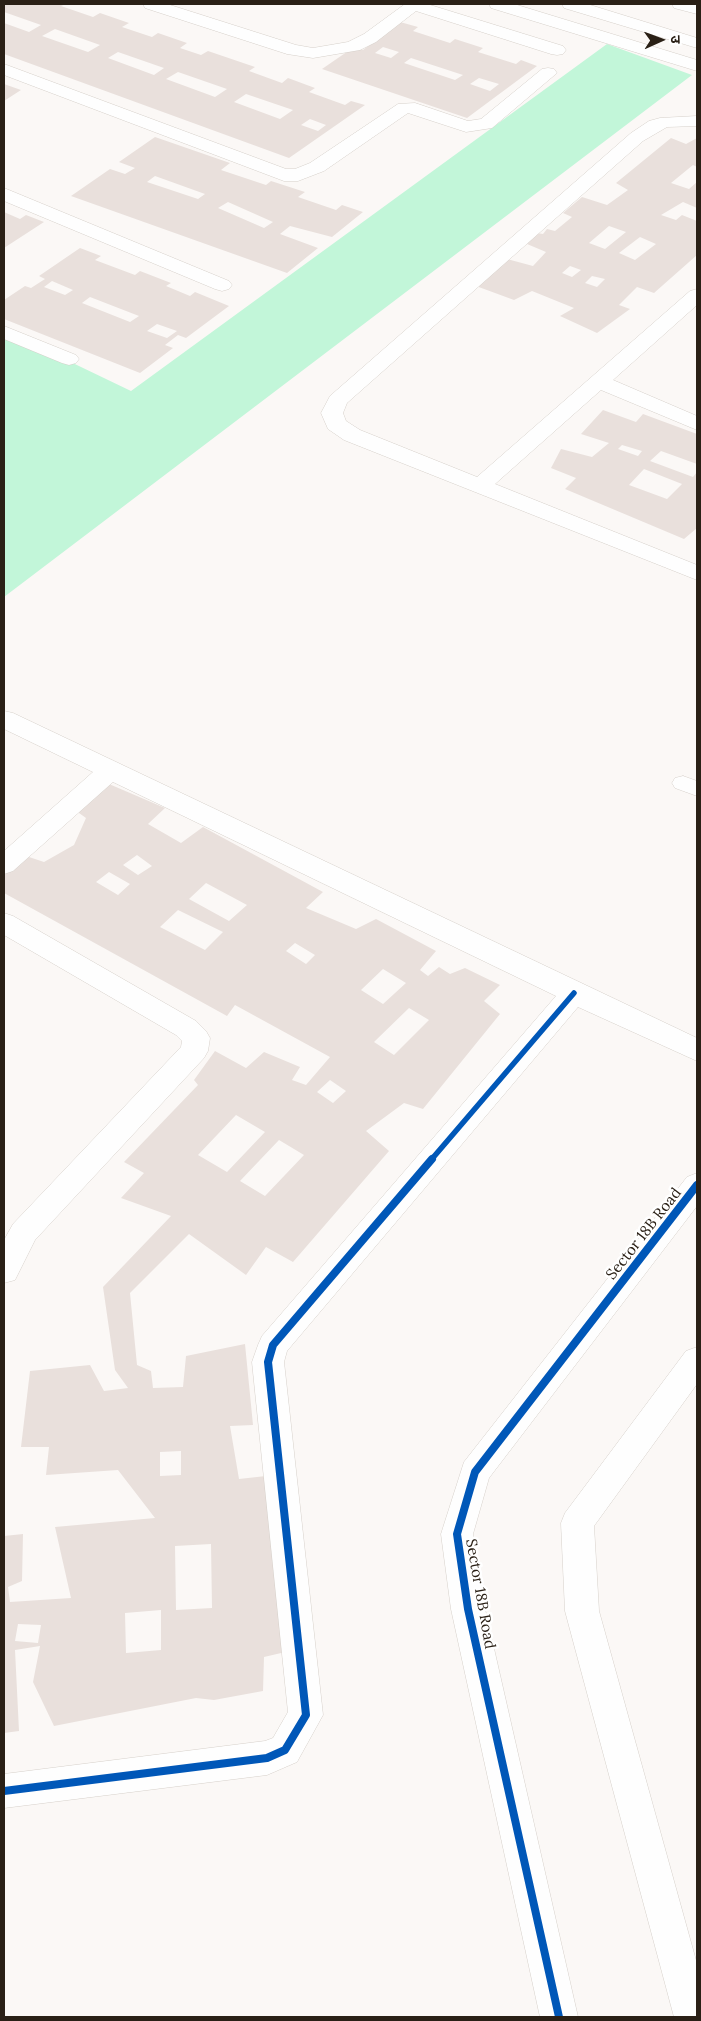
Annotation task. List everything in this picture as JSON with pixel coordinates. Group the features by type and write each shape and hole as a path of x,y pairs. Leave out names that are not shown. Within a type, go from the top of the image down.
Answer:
{"street":[{"path":"151,4 293,50 313,53 354,46 370,38 414,5 557,50"},
{"path":"497,4 697,66"},
{"path":"570,4 697,43"},
{"path":"680,4 697,9"},
{"path":"4,69 284,175 298,175 316,167 404,108 414,108 466,127 486,124 548,73"},
{"path":"697,121 666,122 655,125 637,136 337,400 332,413 336,424 352,435 481,485 697,574"},
{"path":"4,194 222,285"},
{"path":"481,485 697,295"},
{"path":"4,332 69,359"},
{"path":"599,381 697,424"},
{"path":"4,719 574,993 697,1050"},
{"path":"4,865 110,770"},
{"path":"4,924 186,1028 196,1038 194,1051 24,1232 7,1261 4,1271"},
{"path":"4,1791 267,1758 285,1750 306,1715 268,1362 273,1346 574,993"},
{"name":"Sector 18B Road","path":"559,2017 468,1609 457,1534 475,1472 697,1185"},
{"path":"693,2017 582,1611 576,1524 697,1360"}],"green space":[{"path":"607,44 692,75 4,597 4,330 131,391"}],"building":[{"path":"4,4 66,4 61,6 93,17 100,13 129,23 122,27 152,37 158,33 187,43 180,48 201,55 208,51 255,67 249,71 282,83 288,78 315,88 309,92 345,105 351,101 365,105 289,158 4,54 4,23 29,32 41,25 4,12","holes":["55,29 100,45 88,52 42,36","118,52 164,68 154,75 108,58","178,72 227,89 215,97 166,79","246,94 293,110 280,119 234,102","310,119 326,125 318,131 301,125"]},
{"path":"400,22 418,27 413,31 450,43 455,39 483,48 478,52 516,64 521,60 537,66 467,118 322,69 354,47 363,50","holes":["383,47 399,52 391,58 375,53","411,58 463,75 455,80 404,63","479,78 499,84 490,91 470,84"]},
{"path":"4,84 21,90 4,101"},
{"path":"155,137 230,163 221,170 266,185 271,181 305,192 298,197 336,210 342,205 363,212 332,237 290,226 280,234 318,248 287,273 71,196 110,169 125,174 135,168 119,162","holes":["155,176 205,194 198,199 147,182","228,202 273,222 264,228 218,208"]},
{"path":"671,138 686,144 697,138 697,167 693,165 671,183 689,189 697,182 697,208 683,202 661,215 676,220 682,215 697,221 697,255 654,293 637,287 619,305 630,309 597,333 560,316 574,308 532,291 514,300 476,286 507,259 533,266 546,252 527,244 537,233 543,234 547,229 555,231 572,217 563,213 582,197 607,205 628,190 616,183","holes":["609,226 626,232 605,249 589,243","640,237 656,244 635,260 619,253","570,266 581,270 572,277 562,273","592,276 605,279 597,287 585,283"]},
{"path":"4,212 20,219 26,215 44,222 4,248"},
{"path":"80,248 101,256 95,260 135,275 140,271 171,283 166,286 190,296 195,292 229,306 186,338 178,335 165,345 173,348 140,373 4,319 4,300 25,286 31,288 45,279 39,276","holes":["52,281 73,290 65,295 44,287","90,297 139,316 130,322 82,303","157,324 177,331 167,338 147,331"]},
{"path":"603,410 636,422 643,414 697,434 697,464 661,451 650,461 693,477 697,472 697,528 684,539 565,489 576,478 551,468 561,449 592,457 609,443 581,434","holes":["622,445 642,451 638,456 618,449","644,469 682,484 667,499 629,485"]},
{"path":"102,781 165,808 148,824 181,843 203,827 323,892 306,908 356,929 376,919 436,951 420,970 428,976 439,967 450,974 465,968 500,985 484,1001 500,1014 423,1109 404,1103 366,1131 389,1151 293,1262 266,1247 246,1275 189,1234 130,1293 137,1365 151,1371 153,1388 183,1387 186,1356 245,1344 253,1425 230,1426 239,1479 275,1475 294,1650 264,1657 263,1691 214,1700 196,1698 54,1726 33,1682 40,1646 15,1650 19,1731 4,1733 4,1536 23,1534 22,1581 8,1587 10,1602 71,1598 55,1527 155,1518 118,1470 46,1475 49,1447 21,1447 30,1371 90,1365 104,1391 128,1388 115,1370 103,1287 171,1216 121,1198 144,1173 124,1162 198,1085 194,1080 215,1051 246,1068 264,1052 300,1067 292,1080 306,1085 330,1057 235,1005 227,1016 4,893 4,870 20,854 44,862 74,845 86,818 72,808","holes":["137,855 152,866 138,875 123,865","109,872 130,884 118,895 96,882","206,883 247,905 229,921 189,899","178,910 223,932 205,950 160,927","295,943 315,955 306,964 286,951","383,969 406,983 383,1004 361,990","409,1008 429,1020 394,1055 374,1042","330,1080 346,1091 333,1103 317,1092","236,1115 265,1132 227,1172 198,1155","279,1140 304,1155 265,1196 240,1181","181,1451 181,1475 160,1476 160,1452","211,1544 212,1608 176,1610 175,1546","161,1610 161,1650 126,1653 125,1613","18,1624 41,1625 38,1643 15,1641"]}],"cycle path":[{"path":"4,1791 267,1758 285,1750 306,1715 268,1362 273,1345 574,993"},
{"path":"559,2017 468,1609 457,1534 475,1472 697,1185"}]}
